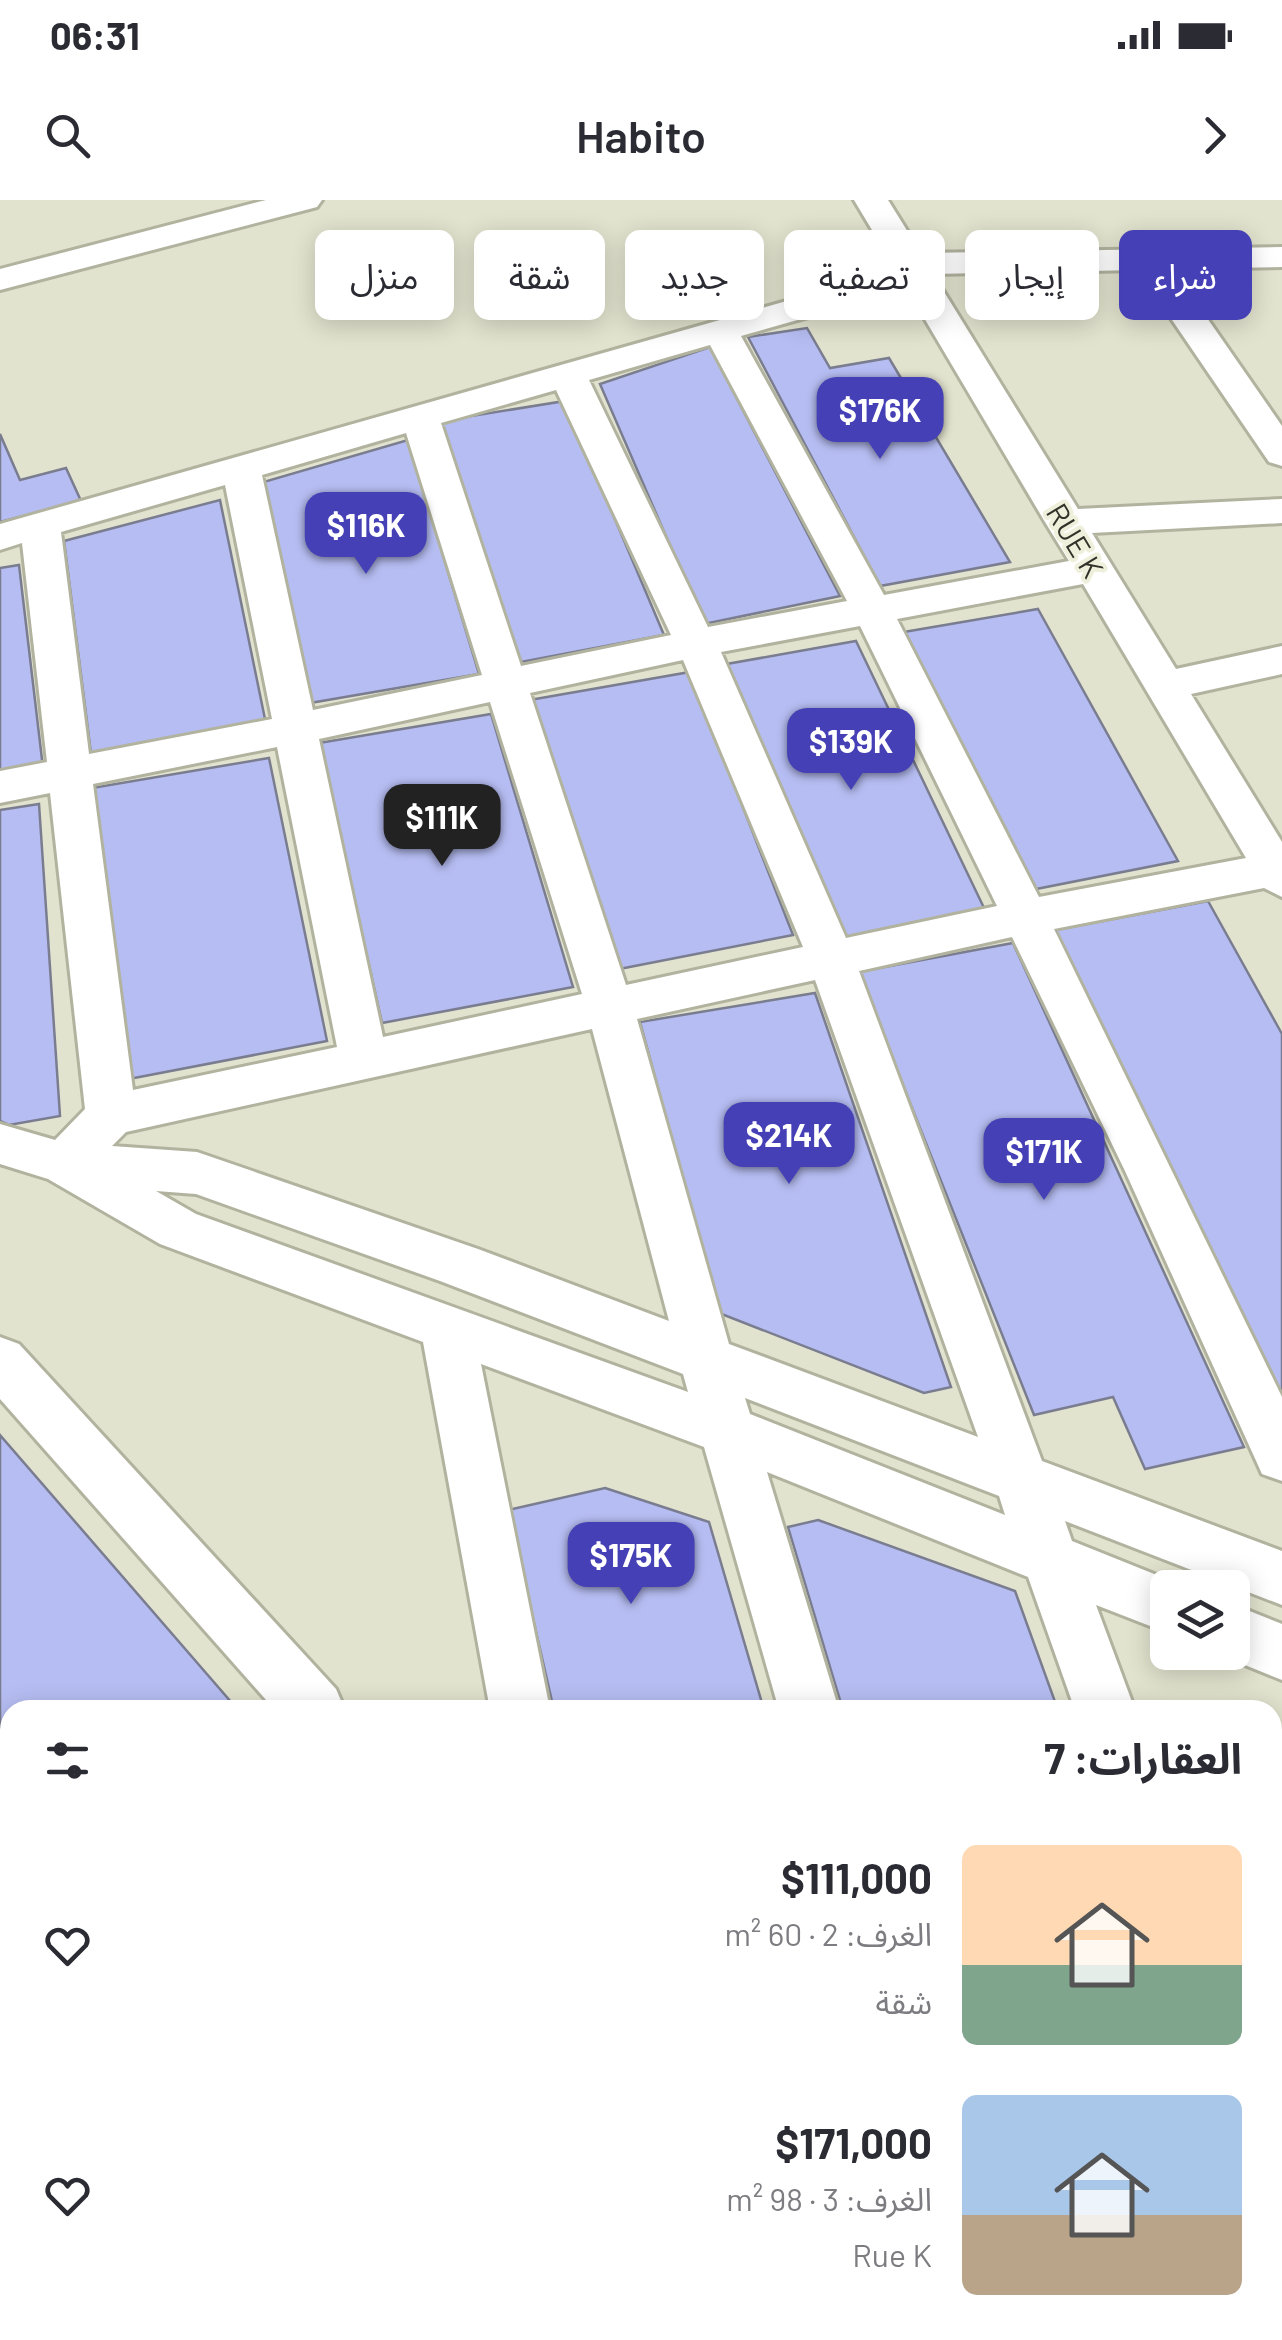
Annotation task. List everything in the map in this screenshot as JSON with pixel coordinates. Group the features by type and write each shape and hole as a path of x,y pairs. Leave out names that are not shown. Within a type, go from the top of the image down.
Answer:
{"street":[{"path":"0,280 305,200"},
{"name":"RUE K","path":"871,200 889,230"},
{"path":"1252,257 1282,257"},
{"path":"945,269 1119,260"},
{"path":"111,1115 70,772 20,531 784,311"},
{"name":"RUE K","path":"943,320 1278,874"},
{"path":"1190,320 1282,454"},
{"path":"720,331 871,609 1025,917 1150,1171 1282,1456"},
{"path":"568,375 696,643 832,961 1101,1700"},
{"path":"1240,392 1282,390"},
{"path":"420,417 610,1009 726,1430 806,1700"},
{"path":"241,468 364,1062"},
{"path":"1065,522 1282,512"},
{"path":"0,787 696,643 1094,569"},
{"path":"1165,686 1282,660"},
{"path":"64,1164 111,1115 1025,917 1278,874"},
{"path":"0,1144 64,1164 178,1229 726,1430 1150,1599"},
{"path":"64,1164 197,1173 459,1265 1282,1578"},
{"path":"447,1328 518,1700"},
{"path":"0,1361 306,1700"},
{"path":"1250,1639 1282,1652"}],"building":[{"path":"807,328 830,368 889,358 1010,562 880,586 748,337"},
{"path":"710,347 840,596 704,624 600,384"},
{"path":"565,401 664,635 521,662 434,422"},
{"path":"0,434 20,480 66,468 81,501 0,522"},
{"path":"408,440 479,674 310,703 260,483"},
{"path":"220,500 266,724 91,754 64,541"},
{"path":"19,565 43,768 0,776 0,568"},
{"path":"1038,609 1178,861 1031,890 904,632"},
{"path":"856,641 986,912 836,942 721,665"},
{"path":"690,672 793,935 609,971 524,701"},
{"path":"491,714 573,987 382,1023 319,743"},
{"path":"269,758 327,1041 129,1079 92,788"},
{"path":"39,804 60,1116 9,1125 0,1121 0,810"},
{"path":"1208,901 1282,1034 1282,1397 1055,930"},
{"path":"1013,943 1244,1447 1145,1469 1113,1397 1034,1415 858,972"},
{"path":"815,993 951,1387 924,1393 719,1313 640,1022"},
{"path":"0,1435 229,1700 0,1700"},
{"path":"605,1488 709,1522 761,1700 552,1700 508,1510"},
{"path":"818,1520 1015,1591 1054,1700 840,1700 788,1527"}]}
